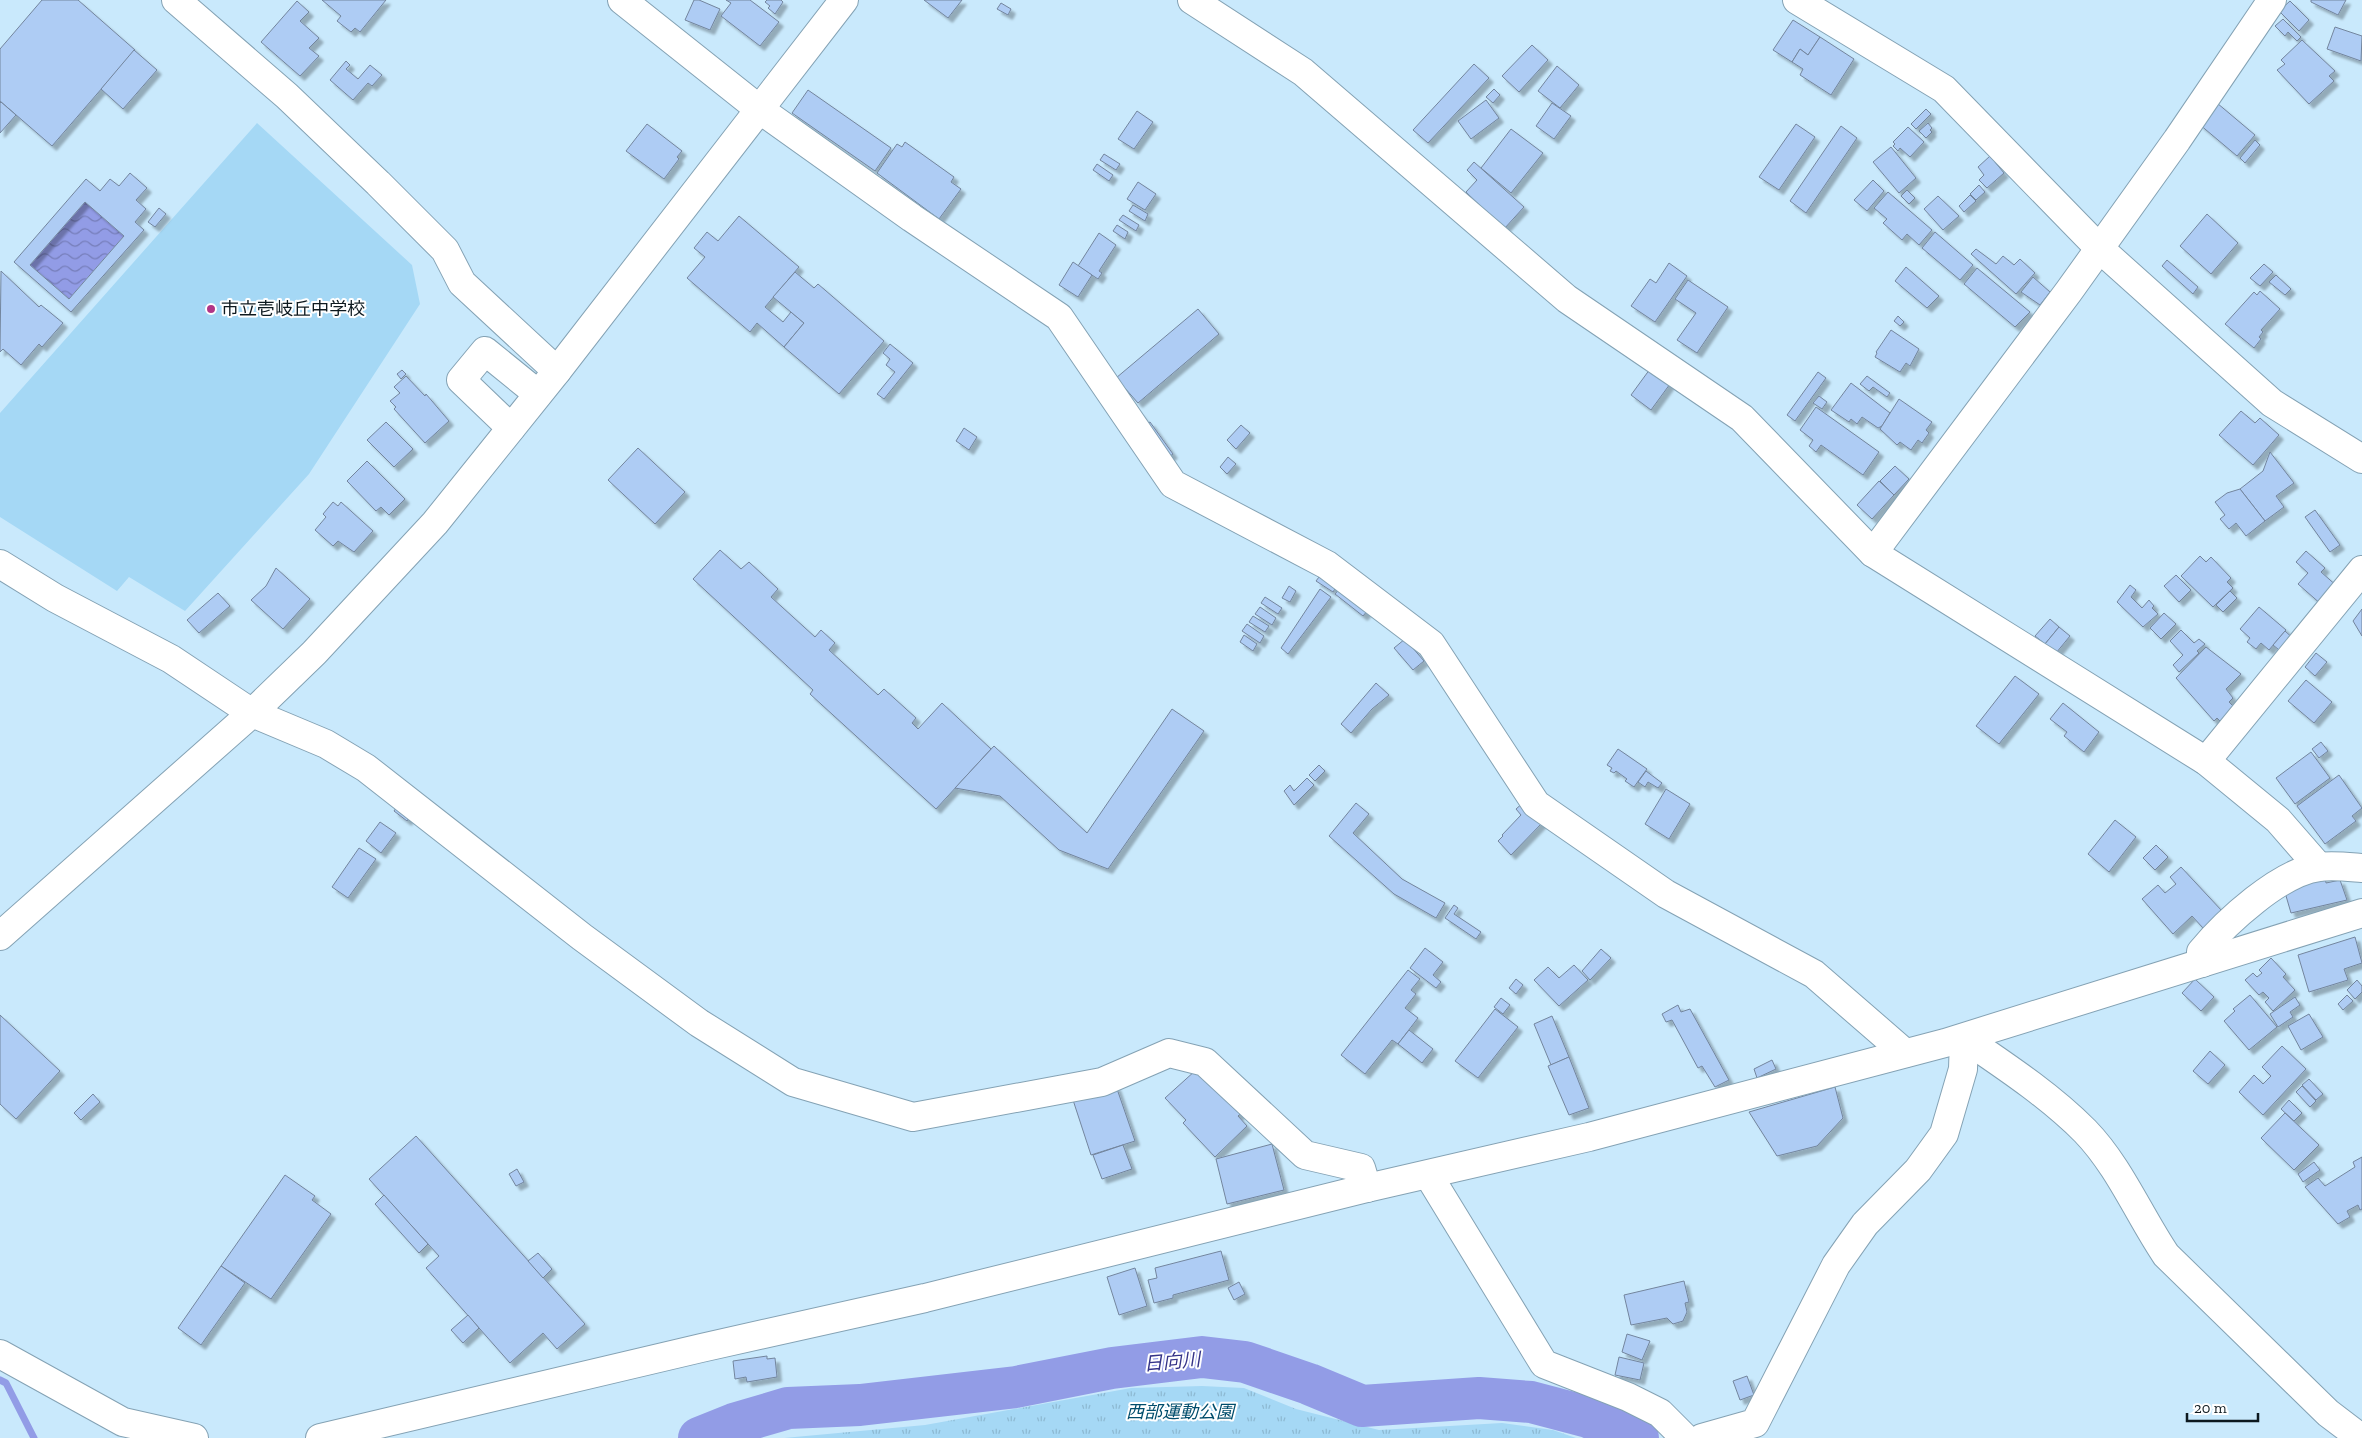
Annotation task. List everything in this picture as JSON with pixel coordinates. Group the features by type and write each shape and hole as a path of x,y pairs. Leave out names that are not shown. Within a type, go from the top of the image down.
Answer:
{"street":[{"path":"176,0 287,96 378,183 445,250 462,283 557,370"},
{"path":"622,0 759,109 912,218 1059,317 1173,484 1327,566 1432,644 1536,804 1666,894 1814,974 1905,1053"},
{"path":"0,936 252,713 314,653 435,523 557,370 844,0"},
{"path":"1192,0 1304,72 1567,299 1742,418 1873,554 2206,760 2278,820 2319,866"},
{"path":"1797,0 1944,89 2099,248 2272,403 2362,459"},
{"path":"1873,554 2177,140 2272,0"},
{"path":"511,428 461,380 486,351 538,394"},
{"path":"0,564 55,598 171,659 252,713 326,744 366,768 582,937 699,1023 792,1082 912,1117 1102,1082 1134,1066 1169,1053 1205,1062 1305,1154 1361,1168 1367,1188"},
{"path":"2206,760 2362,570"},
{"path":"2202,963 2201,952 2234,917 2290,876 2319,866 2362,868"},
{"path":"320,1438 701,1348 925,1298 1367,1188 1429,1176 1589,1137 1964,1038 2362,914"},
{"path":"1702,1438 1763,1430 1836,1264 1865,1224 1918,1170 1944,1134 1963,1069 1964,1038"},
{"path":"1964,1038 2034,1087 2085,1131 2110,1162 2146,1225 2166,1255 2328,1413 2361,1438"},
{"path":"1429,1176 1544,1364 1628,1397 1660,1413 1685,1438"},
{"path":"0,1354 123,1422 194,1438"}],"green space":[{"path":"257,123 412,265 420,304 309,474 185,611 129,577 117,591 0,517 0,413"},
{"name":"西部運動公園","path":"1202,1386 1244,1388 1296,1409 1379,1430 1502,1423 1553,1430 1576,1438 784,1438 925,1425 1131,1388"}],"water":[{"path":"85,202 124,236 69,299 30,265"}],"building":[{"path":"42,0 78,0 135,50 52,146 0,101 0,49"},
{"path":"322,0 386,0 360,32 355,28 351,32 337,21 341,16"},
{"path":"694,0 699,0 720,9 710,30 685,20"},
{"path":"726,0 750,0 779,22 760,46 721,16 731,3"},
{"path":"767,0 781,0 783,2 775,14 768,8 770,6 765,2"},
{"path":"924,0 962,0 948,18"},
{"path":"2311,0 2346,0 2338,15 2311,2"},
{"path":"297,1 309,12 300,21 319,38 309,48 319,56 300,76 261,42"},
{"path":"2290,1 2309,20 2299,31 2279,11"},
{"path":"1001,3 1011,9 1008,15 997,9"},
{"path":"2283,19 2301,37 2297,41 2288,32 2285,36 2275,26"},
{"path":"1793,20 1820,37 1808,55 1800,49 1792,62 1773,50"},
{"path":"2335,27 2362,36 2361,61 2327,49"},
{"path":"1820,37 1854,59 1831,95 1800,75 1803,69 1792,62 1800,49 1808,55"},
{"path":"2302,40 2335,71 2329,76 2334,81 2309,104 2277,70 2285,64 2281,60"},
{"path":"1532,45 1548,60 1519,92 1502,76"},
{"path":"134,50 157,70 123,109 101,89"},
{"path":"346,61 350,65 346,69 358,79 370,65 382,75 372,86 368,83 353,100 330,80"},
{"path":"1474,64 1489,78 1428,143 1413,130"},
{"path":"1557,66 1579,85 1560,108 1538,91"},
{"path":"1494,89 1500,95 1493,103 1486,97"},
{"path":"808,90 891,148 875,171 792,113"},
{"path":"1486,100 1499,118 1471,139 1458,121"},
{"path":"0,103 16,115 0,133"},
{"path":"1552,103 1571,116 1554,139 1536,126"},
{"path":"2217,103 2255,135 2237,156 2199,124"},
{"path":"1926,109 1931,114 1916,129 1911,124"},
{"path":"1137,111 1153,122 1134,149 1118,139"},
{"path":"1928,123 1932,128 1930,130 1932,132 1926,138 1919,131"},
{"path":"647,124 682,151 677,157 679,159 664,179 626,151"},
{"path":"1796,124 1815,137 1779,190 1759,177"},
{"path":"1841,126 1857,138 1806,213 1790,201"},
{"path":"1908,127 1924,142 1910,157 1900,148 1898,151 1893,146 1895,144 1893,142"},
{"path":"1511,129 1543,153 1511,193 1481,168"},
{"path":"2255,140 2260,145 2245,163 2240,158"},
{"path":"905,142 954,177 951,182 961,189 939,219 877,173 897,144 902,147"},
{"path":"1891,147 1916,178 1899,193 1873,162"},
{"path":"1104,154 1120,164 1116,170 1100,160"},
{"path":"1990,156 2004,173 1987,188 1979,180 1984,175 1978,167"},
{"path":"1474,162 1524,207 1504,229 1466,192 1477,180 1467,170"},
{"path":"1097,164 1113,175 1109,181 1093,170"},
{"path":"130,173 147,188 136,200 146,209 135,222 144,230 71,312 14,262 86,179 100,191 110,179 119,186","holes":["85,202 124,236 69,299 30,265"]},
{"path":"1873,180 1884,191 1867,211 1854,200"},
{"path":"1138,182 1156,194 1145,210 1127,199"},
{"path":"1979,185 1985,192 1976,200 1970,194"},
{"path":"1907,190 1915,198 1909,204 1901,196"},
{"path":"1888,192 1932,230 1919,245 1907,234 1902,240 1883,223 1887,219 1874,208"},
{"path":"1970,195 1976,201 1964,212 1959,206"},
{"path":"1938,196 1959,216 1943,230 1924,209"},
{"path":"1133,205 1148,214 1145,221 1129,211"},
{"path":"159,208 166,214 155,227 148,222"},
{"path":"2207,214 2238,243 2211,274 2180,246"},
{"path":"1123,215 1139,225 1136,231 1119,220"},
{"path":"739,216 799,267 765,307 783,322 791,312 804,323 784,347 757,323 750,332 687,278 705,257 694,248 707,232 718,241"},
{"path":"1117,225 1128,232 1125,239 1113,231"},
{"path":"1935,232 1973,265 1960,280 1922,248"},
{"path":"1099,233 1116,245 1099,271 1102,273 1098,279 1078,266"},
{"path":"1976,249 1996,264 2003,256 2014,265 2020,259 2035,273 2016,294 1971,254"},
{"path":"2167,260 2198,287 2193,294 2162,266"},
{"path":"1073,262 1092,275 1078,297 1059,285"},
{"path":"1669,263 1687,276 1655,322 1631,306 1650,279 1656,283"},
{"path":"2264,264 2273,272 2260,286 2250,278"},
{"path":"1906,267 1939,296 1927,308 1895,281"},
{"path":"1977,268 2030,312 2015,327 1964,284"},
{"path":"1,271 39,307 41,305 63,323 42,347 39,344 21,365 3,349 0,352"},
{"path":"795,272 814,288 818,284 884,341 839,394 784,347 804,323 773,297"},
{"path":"2276,275 2291,289 2285,295 2269,282"},
{"path":"2033,277 2050,292 2040,305 2021,292"},
{"path":"1688,280 1728,307 1697,353 1677,340 1696,313 1675,299"},
{"path":"2260,291 2280,309 2261,330 2263,332 2259,337 2261,339 2254,348 2225,324 2254,292 2257,295"},
{"path":"1198,309 1219,334 1138,403 1116,378"},
{"path":"1898,316 1904,322 1900,326 1894,321"},
{"path":"1891,330 1919,349 1910,366 1906,363 1900,372 1875,357 1876,352"},
{"path":"890,344 913,363 884,399 877,394 895,372 886,365 890,359 883,353"},
{"path":"1650,369 1670,384 1651,410 1631,395"},
{"path":"402,370 406,374 401,379 397,374"},
{"path":"1818,372 1826,378 1795,421 1787,415"},
{"path":"406,376 425,396 426,394 449,421 425,443 394,409 396,407 390,401 400,393 394,387"},
{"path":"1867,376 1890,393 1887,397 1873,387 1869,391 1860,384"},
{"path":"1851,383 1890,413 1882,426 1878,428 1862,417 1857,424 1851,419 1849,422 1831,410"},
{"path":"1819,396 1827,402 1822,409 1813,403"},
{"path":"1899,399 1932,422 1926,430 1929,433 1922,443 1918,440 1911,450 1900,442 1897,445 1880,429"},
{"path":"1816,407 1879,452 1863,475 1821,445 1816,452 1809,446 1813,440 1800,430"},
{"path":"1138,411 1148,423 1150,422 1173,454 1167,458"},
{"path":"2241,411 2255,423 2260,418 2279,435 2253,465 2219,435"},
{"path":"386,422 413,449 394,467 367,440"},
{"path":"1241,425 1250,433 1236,449 1227,440"},
{"path":"964,428 977,437 969,450 956,441"},
{"path":"638,448 685,492 655,524 608,480"},
{"path":"2270,452 2294,483 2276,496 2284,507 2265,521 2240,489 2263,471"},
{"path":"1228,457 1236,464 1227,474 1220,467"},
{"path":"367,461 405,499 389,515 381,507 376,511 347,481"},
{"path":"1895,466 1909,479 1894,495 1880,481"},
{"path":"1879,481 1894,495 1872,519 1857,505"},
{"path":"2240,489 2265,521 2246,536 2236,523 2229,529 2220,519 2225,515 2215,502 2227,493"},
{"path":"333,502 338,506 341,502 373,531 354,552 338,541 333,546 315,530 326,517 323,514"},
{"path":"2315,510 2340,545 2330,552 2305,517"},
{"path":"720,550 741,569 749,562 778,589 771,597 815,637 821,630 835,643 829,650 878,695 884,689 916,718 912,723 918,729 942,703 991,749 936,809 810,694 813,690 693,579"},
{"path":"2306,551 2325,568 2321,572 2338,587 2322,605 2298,584 2308,573 2296,562"},
{"path":"2200,556 2206,562 2211,557 2231,578 2227,582 2233,588 2213,607 2181,576"},
{"path":"276,568 310,599 283,629 251,600 266,586"},
{"path":"1325,569 1341,579 1333,592 1316,581"},
{"path":"2176,575 2191,590 2179,602 2164,586"},
{"path":"1345,582 1373,604 1363,616 1335,594"},
{"path":"2130,585 2136,590 2131,597 2142,608 2149,600 2154,606 2152,608 2158,614 2143,627 2117,602"},
{"path":"1289,586 1296,591 1290,602 1282,598"},
{"path":"1320,589 1331,597 1288,654 1281,648"},
{"path":"2230,591 2237,598 2223,612 2216,605"},
{"path":"218,593 230,606 199,633 187,620"},
{"path":"1265,597 1282,608 1278,614 1261,603"},
{"path":"1260,607 1276,618 1272,625 1255,614"},
{"path":"2259,607 2286,630 2269,650 2261,643 2256,649 2247,642 2250,638 2240,629"},
{"path":"2362,609 2362,636 2353,621"},
{"path":"2164,613 2176,624 2161,639 2150,628"},
{"path":"1253,616 1269,626 1265,632 1249,622"},
{"path":"2050,619 2059,627 2045,644 2035,636"},
{"path":"1247,624 1264,636 1260,643 1242,631"},
{"path":"2059,627 2070,636 2056,653 2045,644"},
{"path":"2181,630 2194,643 2199,639 2205,644 2197,651 2199,653 2179,672 2173,665 2183,655 2170,641"},
{"path":"2285,631 2296,641 2284,654 2273,645"},
{"path":"1244,635 1257,644 1253,651 1240,642"},
{"path":"1405,639 1424,661 1413,670 1394,648"},
{"path":"2206,647 2241,674 2226,689 2233,698 2229,702 2238,711 2224,725 2217,718 2214,721 2176,678"},
{"path":"2316,653 2327,662 2315,676 2305,667"},
{"path":"2015,676 2039,694 1999,744 1976,726"},
{"path":"2306,680 2332,702 2314,723 2288,701"},
{"path":"1376,683 1389,695 1372,709 1351,733 1341,724"},
{"path":"2063,703 2099,732 2084,752 2064,736 2067,732 2050,719"},
{"path":"1172,709 1204,731 1108,869 1059,850 1000,796 955,788 994,746 1087,833"},
{"path":"2321,742 2328,751 2319,758 2312,749"},
{"path":"1618,749 1647,769 1634,787 1616,771 1614,773 1610,771 1612,768 1607,765"},
{"path":"2311,752 2330,778 2295,804 2276,778"},
{"path":"1319,765 1325,771 1315,781 1309,775"},
{"path":"1646,771 1662,783 1658,788 1648,782 1645,787 1638,782"},
{"path":"2339,775 2362,808 2352,816 2356,821 2325,844 2297,806"},
{"path":"1307,778 1314,785 1294,805 1284,791 1290,785 1294,791"},
{"path":"1666,789 1690,804 1669,839 1645,824"},
{"path":"1524,802 1543,822 1511,855 1498,841 1521,815 1516,809"},
{"path":"1356,803 1369,814 1353,833 1402,879 1445,903 1436,918 1394,894 1329,836"},
{"path":"398,805 411,815 407,821 394,811"},
{"path":"2115,820 2136,837 2109,872 2088,854"},
{"path":"380,822 396,833 381,853 366,841"},
{"path":"2156,845 2168,857 2155,870 2143,858"},
{"path":"359,848 376,859 348,898 332,887"},
{"path":"2181,867 2222,911 2203,928 2192,916 2173,934 2142,899 2158,885 2165,893 2176,884 2170,877"},
{"path":"2325,877 2326,883 2340,880 2347,900 2291,913 2284,889"},
{"path":"1454,905 1458,908 1454,914 1481,932 1476,939 1445,918"},
{"path":"2355,937 2362,963 2344,969 2348,980 2309,992 2298,955"},
{"path":"1425,948 1443,962 1433,975 1441,982 1436,988 1410,968"},
{"path":"1601,949 1611,958 1590,980 1582,971"},
{"path":"2271,958 2286,974 2283,977 2295,990 2273,1011 2265,1002 2269,998 2263,992 2259,995 2245,980 2253,973 2257,977 2262,973 2259,970"},
{"path":"1574,965 1588,980 1559,1006 1534,980 1548,967 1559,978"},
{"path":"1408,970 1420,979 1411,990 1416,994 1405,1008 1418,1018 1398,1044 1392,1040 1365,1074 1341,1055"},
{"path":"1516,979 1523,985 1516,994 1509,988"},
{"path":"2195,979 2214,997 2201,1011 2182,993"},
{"path":"2357,980 2362,986 2362,992 2355,999 2347,990"},
{"path":"2250,995 2277,1027 2249,1050 2224,1021 2235,1011 2233,1009"},
{"path":"2347,995 2353,1001 2343,1010 2338,1004"},
{"path":"2295,997 2300,1005 2290,1012 2293,1017 2278,1027 2270,1014"},
{"path":"1501,998 1510,1005 1503,1014 1494,1007"},
{"path":"1678,1005 1681,1012 1690,1009 1729,1080 1715,1087 1702,1066 1698,1068 1672,1020 1666,1022 1662,1014"},
{"path":"1495,1009 1518,1027 1478,1078 1455,1061"},
{"path":"2309,1014 2323,1037 2301,1050 2288,1026"},
{"path":"0,1015 60,1071 16,1119 0,1104"},
{"path":"1552,1016 1569,1057 1551,1065 1534,1024"},
{"path":"1409,1030 1433,1049 1422,1063 1398,1044"},
{"path":"2282,1046 2306,1069 2263,1115 2239,1092 2254,1075 2263,1084 2271,1076 2262,1067"},
{"path":"2210,1051 2225,1065 2208,1084 2193,1071"},
{"path":"1569,1057 1589,1108 1569,1115 1548,1066"},
{"path":"1772,1060 1776,1069 1757,1078 1754,1069"},
{"path":"1196,1070 1229,1104 1232,1102 1242,1112 1238,1116 1247,1126 1215,1157 1183,1123 1186,1120 1165,1098"},
{"path":"2309,1079 2323,1094 2316,1100 2302,1085"},
{"path":"1116,1086 1135,1141 1091,1155 1073,1100"},
{"path":"2302,1086 2316,1101 2310,1107 2296,1092"},
{"path":"1835,1087 1843,1118 1817,1146 1777,1156 1749,1112"},
{"path":"93,1094 100,1102 81,1120 74,1113"},
{"path":"2289,1100 2302,1113 2294,1121 2281,1109"},
{"path":"2285,1113 2319,1145 2294,1170 2261,1138"},
{"path":"416,1136 585,1324 557,1349 543,1333 510,1363 426,1268 439,1256 369,1179"},
{"path":"1272,1144 1284,1190 1227,1204 1216,1159"},
{"path":"1123,1145 1132,1169 1102,1179 1093,1155"},
{"path":"2362,1157 2362,1209 2360,1210 2358,1205 2347,1211 2350,1217 2338,1224 2305,1187 2318,1178 2325,1186 2355,1167 2353,1162"},
{"path":"2314,1162 2320,1170 2303,1182 2298,1174"},
{"path":"517,1169 524,1182 516,1186 509,1174"},
{"path":"285,1175 315,1196 312,1200 331,1214 271,1299 221,1266"},
{"path":"384,1195 428,1244 419,1253 375,1204"},
{"path":"1221,1251 1229,1280 1173,1295 1173,1298 1154,1303 1148,1280 1157,1278 1155,1268"},
{"path":"538,1253 552,1269 543,1278 528,1261"},
{"path":"221,1266 245,1283 201,1345 178,1328"},
{"path":"1135,1268 1147,1306 1119,1315 1107,1277"},
{"path":"1684,1281 1689,1302 1685,1303 1687,1312 1683,1321 1673,1324 1667,1318 1631,1325 1624,1295"},
{"path":"1239,1282 1245,1294 1234,1300 1228,1288"},
{"path":"468,1315 479,1328 463,1343 451,1330"},
{"path":"1627,1334 1650,1341 1642,1360 1622,1352"},
{"path":"767,1356 767,1359 775,1358 777,1377 747,1382 746,1377 735,1379 733,1361"},
{"path":"1619,1357 1644,1363 1640,1380 1615,1375"},
{"path":"1747,1376 1754,1395 1740,1400 1733,1381"}],"waterway":[{"name":"日向川","path":"699,1438 734,1424 788,1408 860,1405 1016,1387 1112,1368 1202,1357 1245,1362 1309,1384 1362,1406 1479,1398 1531,1402 1588,1417 1638,1438"},
{"path":"0,1380 6,1383 34,1438"}],"place":[{"name":"市立壱岐丘中学校","path":"211,309"}]}
